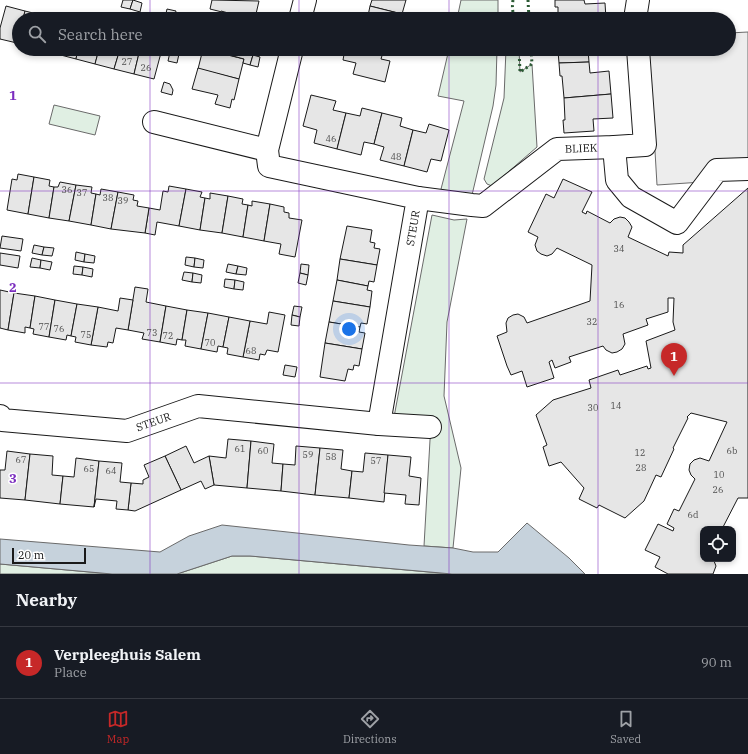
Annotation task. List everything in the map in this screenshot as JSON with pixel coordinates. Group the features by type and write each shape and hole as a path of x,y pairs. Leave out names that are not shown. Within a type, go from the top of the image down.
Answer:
{"street":[{"path":"302,12 305,0"},
{"path":"636,12 638,0"},
{"path":"154,122 267,150 290,56"},
{"name":"BLIEK","path":"418,198 483,206 557,149 614,147 645,144 639,56"},
{"path":"614,147 616,180 631,197 677,223 717,170 748,168"},
{"name":"STEUR","path":"267,150 269,166 418,198 379,424"},
{"name":"STEUR","path":"0,416 2,420 127,431 198,406 379,424 430,426"}],"green space":[{"path":"461,0 498,0 498,12 458,12"},
{"path":"447,56 497,56 496,85 493,106 472,195 447,192 441,189 464,101 438,96"},
{"path":"506,56 519,56 520,72 532,64 537,147 492,186 487,184 484,179 504,98"},
{"path":"54,105 100,116 95,135 49,124"},
{"path":"432,215 454,220 467,219 447,322 444,396 461,468 453,548 424,546 430,440 433,420 394,417"},
{"path":"232,556 250,556 451,574 177,574"},
{"path":"0,564 112,574 0,574"}],"shaded area":[{"path":"748,32 748,179 657,185 649,56 736,56 736,33"},
{"path":"527,523 569,558 585,574 452,574 250,556 232,556 177,574 112,574 0,564 0,539 160,552 189,536 222,525 409,545 453,548 473,552 498,552"}],"building":[{"path":"123,0 133,0 130,9 121,7"},
{"path":"133,0 142,3 140,12 130,9"},
{"path":"212,0 259,1 256,12 222,12 210,9"},
{"path":"372,0 406,0 403,12 394,12 370,6"},
{"path":"555,0 584,0 585,4 605,3 606,12 558,12 558,7 555,7"},
{"path":"6,6 25,11 12,12 12,42 0,39 0,28"},
{"path":"370,6 394,12 369,12"},
{"path":"167,9 176,11 176,12 166,12"},
{"path":"65,56 77,56 76,59"},
{"path":"77,56 97,56 95,64 76,59"},
{"path":"97,56 118,56 114,69 95,64"},
{"path":"118,56 138,56 134,74 114,69"},
{"path":"138,56 160,56 154,79 134,74"},
{"path":"169,56 179,56 177,63 168,61"},
{"path":"201,56 232,56 244,59 239,79 198,69"},
{"path":"233,56 253,56 250,65 243,63 244,59"},
{"path":"253,56 260,57 258,67 250,65"},
{"path":"344,56 382,56 381,59 390,61 385,82 353,74 356,63 343,60"},
{"path":"558,56 588,56 589,62 559,63"},
{"path":"589,62 590,73 609,71 611,94 564,98 559,63"},
{"path":"198,68 239,79 234,100 232,99 230,108 215,104 218,95 192,89"},
{"path":"164,82 170,84 173,90 172,95 161,92"},
{"path":"611,94 613,118 593,119 594,131 564,133 564,98"},
{"path":"311,95 336,101 333,110 346,113 337,149 314,143 317,130 303,126"},
{"path":"362,108 382,113 374,144 364,142 361,155 337,149 346,113 360,116"},
{"path":"382,113 402,118 400,126 413,130 404,166 380,160 384,147 374,144"},
{"path":"429,124 449,130 441,161 431,159 427,172 404,166 413,130 426,133"},
{"path":"18,174 34,177 28,214 7,210 12,179 17,180"},
{"path":"34,177 50,180 49,186 54,187 49,218 28,214"},
{"path":"563,179 592,192 582,212 586,214 587,211 610,223 614,219 620,217 625,218 632,227 628,237 668,256 669,252 683,253 683,245 748,188 748,498 738,498 724,526 700,526 700,562 714,562 716,566 713,574 668,574 655,567 660,557 645,550 658,524 673,531 674,528 667,524 674,509 679,511 695,479 689,470 690,464 694,460 700,458 709,461 727,422 691,413 687,417 688,418 661,477 656,475 644,501 625,518 599,505 597,508 579,499 584,488 561,462 549,466 543,447 547,445 536,415 553,400 591,388 589,380 618,370 620,375 647,366 648,369 651,368 646,341 675,330 673,322 674,298 668,298 668,312 646,319 648,325 623,334 625,344 622,349 617,352 612,353 606,350 603,346 569,357 571,362 555,368 552,360 549,362 554,378 527,387 522,371 511,375 497,336 507,332 506,323 508,318 518,314 524,317 527,323 590,301 592,265 557,248 552,254 547,256 541,254 537,251 535,245 538,237 528,232 546,194 554,198"},
{"path":"60,182 76,185 69,221 49,218 54,187 58,187"},
{"path":"76,185 92,187 91,193 96,194 91,225 69,221"},
{"path":"169,186 186,189 179,226 157,222 155,235 145,233 149,208 160,210 163,191 168,192"},
{"path":"101,189 118,192 111,229 91,225 96,194 100,195"},
{"path":"186,189 202,192 200,197 205,198 200,230 179,226"},
{"path":"118,192 134,195 133,200 138,201 137,206 149,208 145,233 111,229"},
{"path":"210,193 228,196 222,233 200,230 205,198 210,199"},
{"path":"228,196 243,199 242,204 248,205 243,237 222,233"},
{"path":"252,201 270,204 264,241 243,237 248,205 252,206"},
{"path":"270,204 284,207 284,212 289,213 289,218 302,220 295,257 279,254 281,244 264,241"},
{"path":"347,226 372,230 370,242 375,243 374,248 380,249 377,265 340,259"},
{"path":"2,236 23,239 21,251 0,248"},
{"path":"34,245 44,247 42,255 32,253"},
{"path":"44,247 54,248 52,256 42,255"},
{"path":"76,252 85,254 84,262 75,260"},
{"path":"0,253 20,256 18,268 0,265"},
{"path":"85,254 95,256 94,263 84,262"},
{"path":"186,257 195,258 194,267 185,265"},
{"path":"32,258 41,260 40,268 30,267"},
{"path":"195,258 204,260 203,268 194,267"},
{"path":"340,259 377,265 374,282 369,281 368,286 337,280"},
{"path":"41,260 52,262 50,270 40,268"},
{"path":"228,264 238,266 236,274 226,272"},
{"path":"301,264 309,265 308,275 300,273"},
{"path":"74,266 83,267 82,275 73,274"},
{"path":"238,266 247,268 246,275 236,274"},
{"path":"83,267 93,269 92,277 82,275"},
{"path":"184,272 193,273 192,282 182,280"},
{"path":"193,273 202,275 201,283 192,282"},
{"path":"300,273 308,275 306,285 298,283"},
{"path":"225,279 235,280 234,289 224,287"},
{"path":"235,280 244,282 243,290 234,289"},
{"path":"337,280 368,286 367,290 372,291 370,307 333,301"},
{"path":"135,287 148,289 146,302 166,306 160,342 142,339 144,333 128,330"},
{"path":"0,290 14,293 8,330 0,328"},
{"path":"14,293 35,296 30,328 25,327 25,333 8,330"},
{"path":"35,296 55,300 49,337 33,334 34,329 30,328"},
{"path":"120,298 133,300 128,330 116,328 113,343 108,342 107,347 91,345 98,307 118,311"},
{"path":"55,300 77,304 71,336 67,335 66,340 49,337"},
{"path":"333,301 370,307 367,324 361,323 360,327 329,322"},
{"path":"77,304 98,307 91,345 75,342 76,337 71,336"},
{"path":"166,306 187,310 182,340 177,339 176,345 160,342"},
{"path":"294,306 302,307 300,317 292,315"},
{"path":"187,310 208,313 201,349 185,346 186,340 182,340"},
{"path":"269,312 285,315 278,352 267,350 265,355 260,354 259,360 243,357 250,321 267,324"},
{"path":"208,313 229,317 223,347 218,346 217,352 201,349"},
{"path":"292,315 300,317 299,326 291,325"},
{"path":"229,317 250,321 243,357 227,354 228,348 223,347"},
{"path":"329,322 360,327 359,332 365,333 362,349 325,343"},
{"path":"325,343 362,349 359,366 354,365 353,370 348,369 345,381 320,377"},
{"path":"285,365 297,367 295,377 283,375"},
{"path":"228,439 251,441 247,488 214,485 209,456 226,458"},
{"path":"251,441 274,444 272,463 283,464 281,491 247,488"},
{"path":"186,446 194,463 209,456 214,485 205,489 201,481 181,490 165,456"},
{"path":"296,446 320,448 315,495 281,491 283,464 295,465"},
{"path":"320,448 343,450 341,469 352,471 349,498 315,495"},
{"path":"7,451 30,454 25,500 0,498 0,470 5,470"},
{"path":"365,453 388,455 384,502 349,498 352,471 363,472"},
{"path":"30,454 53,456 52,475 63,476 60,504 25,500"},
{"path":"388,455 411,457 409,476 421,478 419,505 405,504 406,495 384,493"},
{"path":"165,456 181,490 135,511 128,510 131,483 143,484 143,480 149,477 144,465"},
{"path":"76,458 99,461 94,507 60,504 63,476 74,477"},
{"path":"99,461 122,463 120,482 131,483 128,510 116,509 117,501 96,499 94,507"}],"hedge":[{"path":"513,0 512,5 514,12"},
{"path":"528,0 529,12"},
{"path":"519,56 520,72 532,64 531,56"}],"place":[{"name":"Verpleeghuis Salem","path":"674,376"}]}
